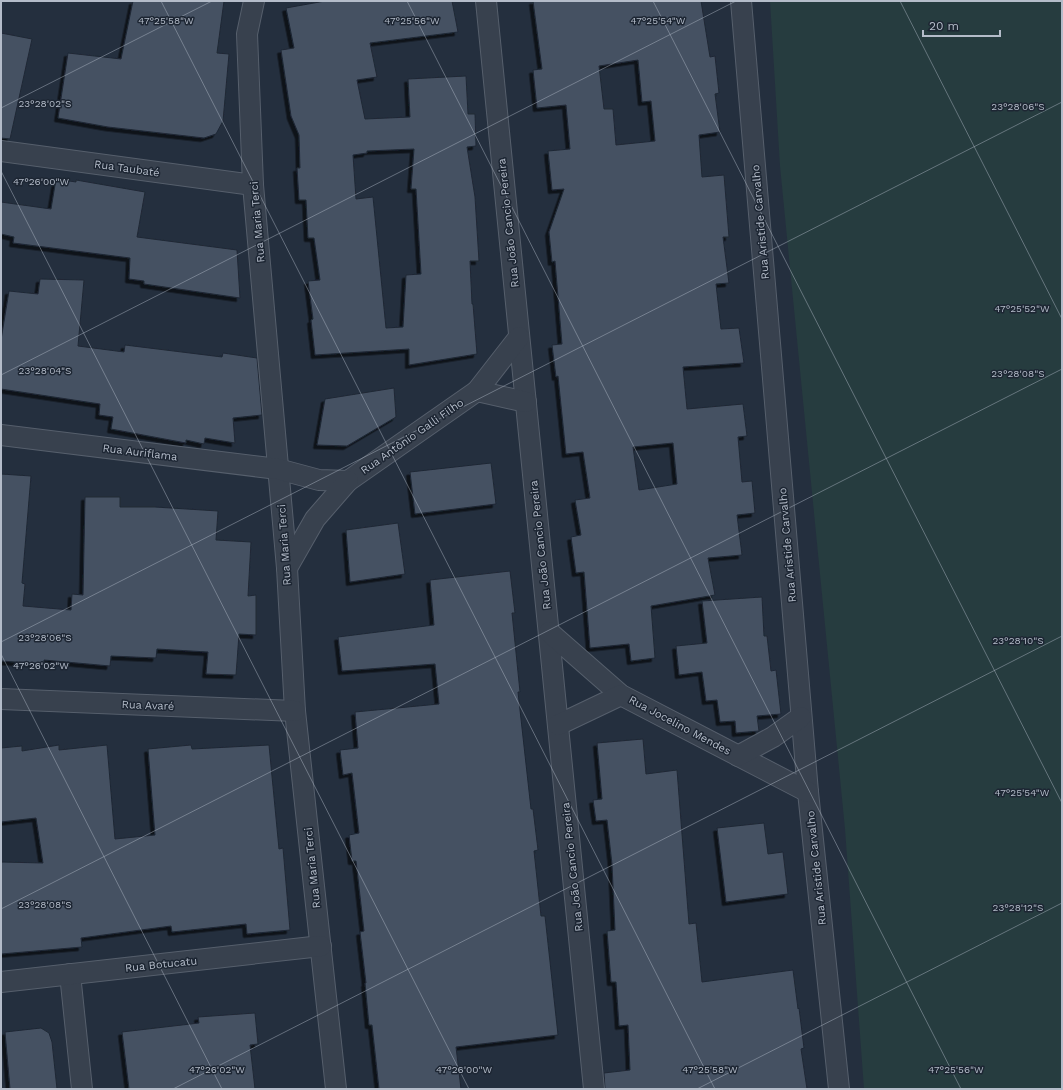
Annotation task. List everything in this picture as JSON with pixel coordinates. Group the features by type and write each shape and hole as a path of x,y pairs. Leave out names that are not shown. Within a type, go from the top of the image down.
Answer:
{"street":[{"name":"Rua Maria Terci","path":"254,1 247,34 253,185 287,568 295,711 336,1089"},
{"name":"Rua João Cancio Pereira","path":"486,1 594,1089"},
{"name":"Rua Aristide Carvalho","path":"741,1 808,792 838,1089"},
{"name":"Rua Taubaté","path":"1,151 253,185"},
{"name":"Rua Antônio Galli Filho","path":"287,568 315,519 348,481 476,391 519,337"},
{"path":"476,391 526,402"},
{"name":"Rua Auriflama","path":"1,435 278,469"},
{"name":"Rua Antônio Galli Filho","path":"278,469 319,480 348,481"},
{"name":"Rua Jocelino Mendes","path":"549,632 621,695 808,792"},
{"name":"Rua Jocelino Mendes","path":"558,725 621,695"},
{"name":"Rua Avaré","path":"1,699 295,711"},
{"name":"Rua Jocelino Mendes","path":"738,756 773,737 802,717"},
{"name":"Rua Botucatu","path":"1,982 321,946"},
{"path":"70,974 82,1089"}],"green space":[{"path":"770,1 1062,1 1062,1089 864,1089 845,829 780,166"}],"building":[{"path":"133,1 224,1 217,53 229,54 223,121 216,134 204,138 108,127 58,118 68,53 121,59"},
{"path":"325,1 452,1 458,32 370,43 377,77 357,80 365,119 410,117 408,79 466,76 468,114 475,114 476,146 467,147 475,197 479,261 470,261 472,304 477,354 409,365 409,349 315,355 311,320 313,319 308,281 320,280 314,238 308,238 306,200 299,200 297,168 300,168 299,135 291,116 281,50 294,48 286,8","holes":["414,149 411,189 416,189 421,274 406,275 403,327 386,328 373,197 356,199 353,155 367,153 367,151"]},
{"path":"533,1 701,1 710,57 715,56 719,93 715,94 720,132 699,135 702,177 724,175 729,237 723,237 729,283 716,284 721,329 739,328 744,363 683,367 687,409 743,404 747,436 738,437 742,482 752,481 755,513 737,515 742,555 708,558 715,595 651,606 655,658 631,661 629,644 590,648 584,572 576,573 571,537 581,535 575,500 590,498 583,452 566,454 558,376 556,377 552,345 562,344 555,261 552,262 549,232 564,189 552,190 548,151 570,149 566,105 537,108 533,70 542,69","holes":["638,60 642,102 651,101 655,141 616,145 613,109 604,109 599,66","673,443 677,484 639,490 633,447"]},
{"path":"1,33 32,39 10,139 1,138"},
{"path":"56,179 76,182 76,180 145,192 137,237 237,250 240,298 144,284 144,281 129,279 130,258 13,243 14,237 1,234 1,202 51,209"},
{"path":"40,279 84,280 78,346 124,352 125,345 222,357 223,353 257,358 262,415 233,418 235,443 205,438 204,444 186,440 186,443 111,429 113,417 99,415 100,404 1,389 1,340 9,291 38,294"},
{"path":"394,388 396,417 347,446 317,445 325,399"},
{"path":"491,463 496,504 415,514 410,472"},
{"path":"1,474 31,476 22,583 25,584 23,606 71,610 72,594 83,595 85,497 120,497 120,507 155,507 218,511 216,540 251,542 248,596 256,595 256,635 239,634 236,675 206,674 208,652 157,649 156,658 111,656 110,666 44,660 44,664 1,661"},
{"path":"398,523 405,574 350,582 346,530"},
{"path":"510,571 515,613 512,613 520,692 518,692 531,809 533,809 538,850 534,851 541,916 545,916 558,1035 456,1047 461,1089 379,1089 372,1025 369,1025 360,932 364,931 356,861 352,861 349,835 359,833 352,773 343,775 340,750 358,748 355,712 439,704 435,664 342,671 338,637 434,625 430,580"},
{"path":"762,597 764,636 767,636 771,671 776,670 781,714 757,716 759,731 736,733 735,721 720,722 717,700 706,701 702,672 679,675 676,646 707,643 702,601"},
{"path":"643,739 646,774 677,770 689,924 696,923 702,982 793,970 804,1048 801,1049 807,1089 605,1089 604,1073 630,1070 628,1025 619,1026 616,982 611,982 607,931 615,930 612,864 607,820 596,821 593,800 602,799 597,743"},
{"path":"59,745 59,750 107,745 115,839 155,835 148,749 191,745 192,749 269,745 279,849 283,848 290,930 247,934 246,924 172,932 171,926 81,938 82,947 1,954 1,862 43,863 36,818 1,822 1,748 22,746 22,751"},
{"path":"764,823 768,854 783,852 788,894 726,902 717,828"},
{"path":"255,1013 258,1044 250,1045 255,1089 129,1089 122,1032 199,1023 198,1017"},
{"path":"41,1028 49,1033 52,1042 57,1089 10,1089 5,1032"}]}
